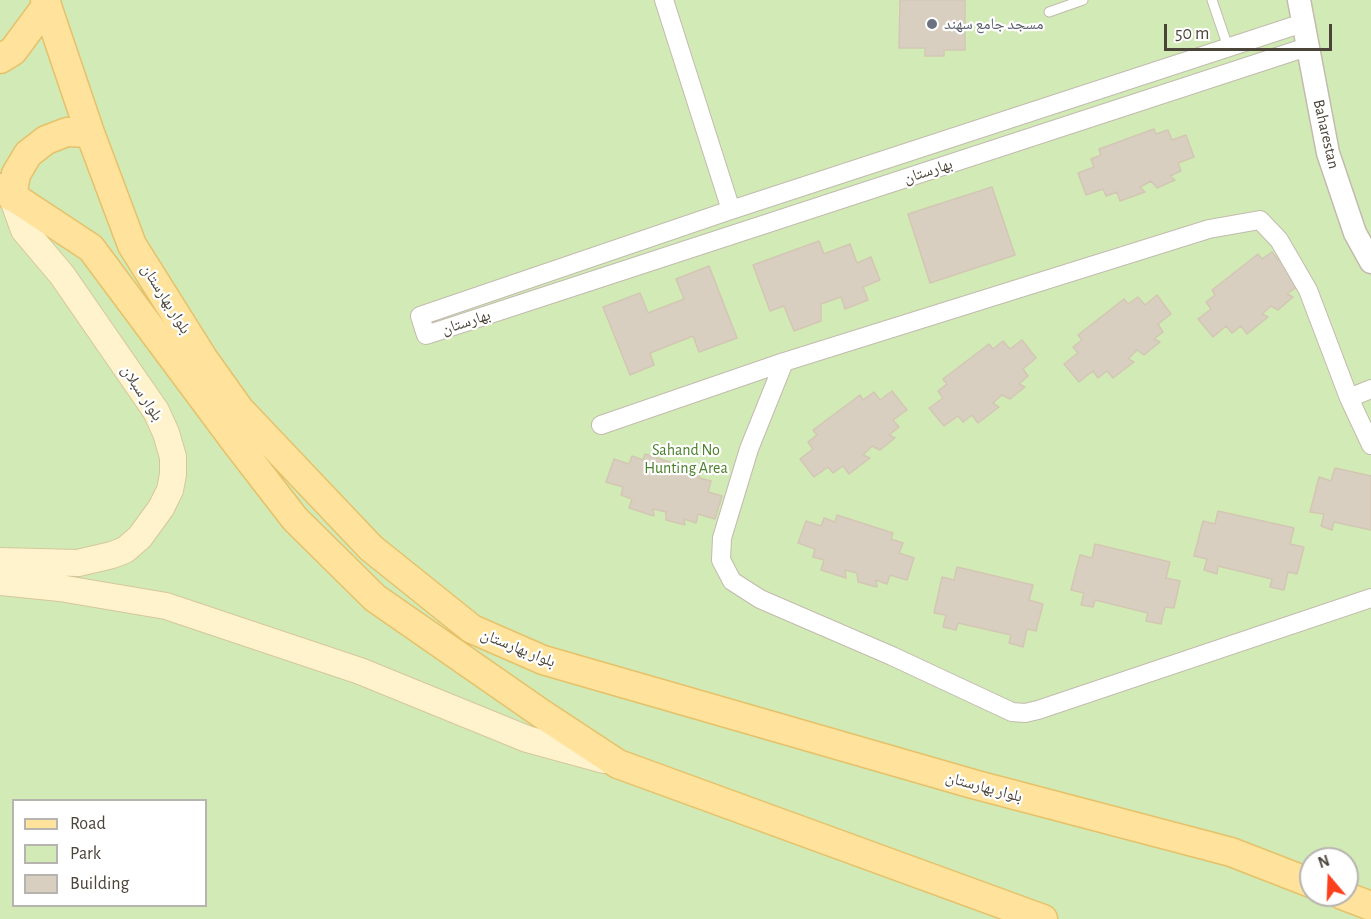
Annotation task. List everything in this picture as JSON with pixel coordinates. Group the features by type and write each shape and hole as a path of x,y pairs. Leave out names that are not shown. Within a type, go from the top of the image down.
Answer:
{"main road":[{"path":"0,59 13,51 46,3"},
{"name":"بلوار بهارستان","path":"46,3 90,133 132,245 204,358 240,410 371,548 472,629 543,660 973,784 1231,852 1299,878"},
{"path":"6,193 28,154 46,140 68,132 90,133"},
{"name":"بلوار بهارستان","path":"6,193 91,248 295,519 375,598 618,764 1043,919"},
{"name":"بلوار سبلان","path":"0,561 78,563 125,550 140,537 161,508 170,490 173,474 173,457 156,411 62,275 24,230 6,193"},
{"path":"0,582 60,588 166,606 360,671 527,739 618,764"}],"street":[{"path":"664,0 731,210"},
{"name":"Baharestan","path":"1299,0 1328,153 1355,233 1371,262"},
{"name":"بهارستان","path":"1303,23 731,210 420,316 426,335 1307,47"},
{"path":"601,425 784,362 1209,229 1260,220 1279,240 1308,290 1349,398 1369,436"},
{"path":"784,362 750,449 722,538 721,560 732,582 760,599 892,656 1012,712 1025,713 1038,710 1371,598"},
{"path":"1349,398 1371,389"}],"lane":[{"path":"1049,12 1083,0"},
{"path":"1212,0 1228,47"}],"green space":[{"name":"Sahand No Hunting Area","path":"0,0 1371,0 1371,919 0,919"}],"building":[{"name":"مسجد جامع سهند","path":"900,0 965,0 965,50 944,50 944,56 925,56 925,48 899,48"},
{"path":"1154,129 1156,134 1168,130 1172,140 1186,135 1194,157 1178,163 1181,171 1170,176 1175,180 1157,188 1151,181 1140,187 1145,192 1120,201 1117,192 1106,196 1103,189 1086,195 1078,173 1094,167 1091,159 1101,155 1099,149"},
{"path":"992,187 1015,255 930,283 908,214"},
{"path":"819,241 824,254 850,244 857,263 871,257 880,280 863,287 868,300 845,309 841,297 821,304 821,321 794,331 784,306 770,311 753,265"},
{"path":"1290,251 1305,269 1291,280 1297,287 1287,294 1293,297 1278,310 1271,306 1262,314 1268,317 1247,334 1241,326 1232,333 1226,326 1213,337 1198,319 1211,309 1206,302 1215,295 1212,290 1258,254 1262,259 1272,252 1278,260"},
{"path":"709,266 737,338 699,352 693,336 650,353 654,365 630,375 603,307 640,293 648,313 684,299 676,279"},
{"path":"1157,295 1171,314 1158,324 1163,332 1154,339 1160,342 1144,355 1137,350 1128,359 1134,362 1113,378 1107,371 1098,378 1093,371 1079,382 1064,364 1078,353 1073,347 1082,340 1078,335 1124,299 1128,304 1138,297 1145,305"},
{"path":"1022,340 1036,358 1023,369 1028,376 1019,384 1025,387 1010,399 1002,395 993,403 999,407 978,423 972,415 963,422 958,416 944,426 929,408 943,398 938,391 947,384 943,379 989,344 993,349 1003,341 1010,349"},
{"path":"892,391 907,410 893,420 899,427 889,435 895,438 880,450 872,446 863,455 870,458 849,474 843,466 833,473 828,467 814,477 800,459 813,449 808,442 817,435 813,430 860,395 863,400 874,392 880,400"},
{"path":"645,454 701,472 699,478 711,481 708,492 722,496 715,519 698,514 696,523 684,519 685,525 666,520 666,512 653,509 654,516 629,508 632,499 621,495 623,487 606,482 614,459 629,464 632,456 643,460"},
{"path":"1335,468 1371,476 1371,530 1334,522 1332,530 1321,526 1324,514 1310,512 1319,477 1331,481"},
{"path":"1218,511 1294,528 1290,544 1304,547 1297,574 1288,572 1284,590 1270,587 1272,579 1218,566 1217,574 1204,570 1207,559 1194,556 1203,521 1215,524"},
{"path":"837,515 893,533 891,539 903,543 899,553 914,558 907,580 890,575 887,584 876,580 877,587 858,582 857,573 845,570 846,578 821,570 824,560 813,557 815,549 798,543 806,521 821,526 824,518 835,522"},
{"path":"1095,544 1170,562 1166,578 1180,581 1174,608 1165,607 1161,624 1146,621 1148,613 1095,600 1093,607 1081,605 1084,593 1071,590 1080,555 1092,558"},
{"path":"957,567 1033,585 1029,600 1043,604 1036,631 1027,629 1023,647 1009,643 1011,635 958,623 956,630 943,627 946,615 934,613 942,577 954,580"}],"place":[{"name":"مسجد جامع سهند","path":"932,24"}]}
